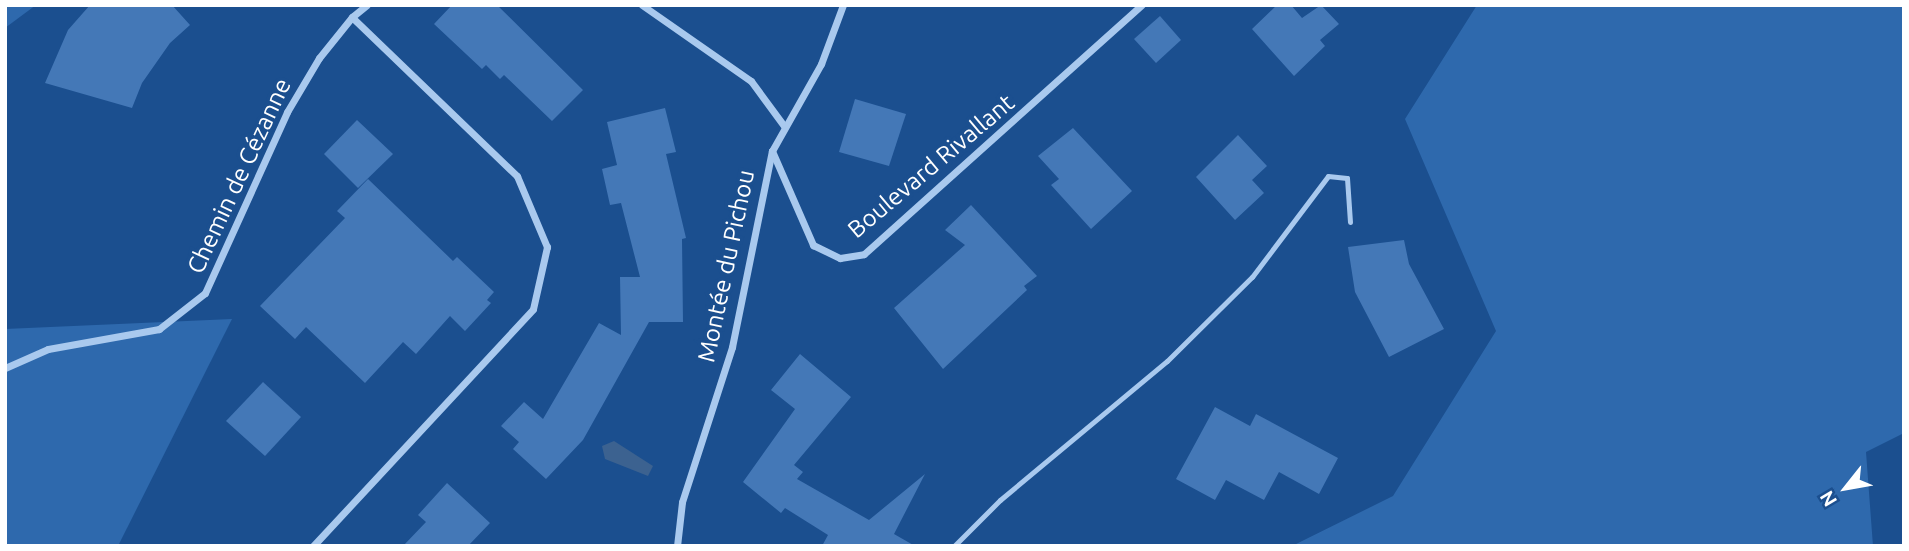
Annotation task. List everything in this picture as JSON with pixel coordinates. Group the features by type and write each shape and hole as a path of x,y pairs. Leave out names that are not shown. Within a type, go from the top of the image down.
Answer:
{"street":[{"name":"Chemin de Cézanne","path":"5,368 48,349 159,329 205,293 287,112 319,58 352,17 367,5"},
{"path":"642,5 751,81 784,126"},
{"name":"Montée du Pichou","path":"677,546 682,502 732,347 772,151 821,64 844,5"},
{"name":"Boulevard Rivallant","path":"772,151 813,245 840,258 864,254 1142,5"},
{"path":"313,546 533,309 547,247 517,176 352,17"}],"lane":[{"path":"954,546 1000,499 1167,360 1252,277 1328,176 1347,178 1350,222"}],"shaded area":[{"path":"5,5 36,5 5,28"},
{"path":"1477,5 1904,5 1904,433 1866,452 1873,546 1292,546 1393,496 1496,331 1405,119"},
{"path":"232,319 118,546 5,546 5,329"},
{"path":"614,441 653,466 648,476 605,459 602,446"}],"building":[{"path":"90,5 172,5 190,25 170,43 142,83 132,108 45,83 68,30"},
{"path":"452,5 497,5 583,90 552,121 504,75 500,79 486,65 482,69 434,24"},
{"path":"1277,5 1291,5 1302,18 1321,5 1339,24 1320,40 1325,46 1294,76 1252,29"},
{"path":"1160,16 1181,40 1156,63 1134,39"},
{"path":"855,99 906,114 889,166 839,152"},
{"path":"665,108 676,152 666,154 686,238 682,239 683,322 649,322 583,440 546,479 513,449 519,442 501,426 524,402 543,419 599,323 621,335 620,277 640,277 621,203 610,205 602,169 617,165 607,122"},
{"path":"357,120 393,154 358,188 324,154"},
{"path":"1073,128 1132,191 1091,229 1051,185 1059,179 1038,156"},
{"path":"1238,135 1267,166 1252,180 1264,193 1235,220 1196,177"},
{"path":"368,179 453,261 457,257 494,292 487,300 491,303 465,331 450,316 416,354 403,342 365,383 306,327 295,339 260,306 345,218 337,211"},
{"path":"971,205 1037,276 1024,286 1027,290 943,369 894,308 965,245 945,230"},
{"path":"1404,240 1409,264 1444,329 1389,357 1355,292 1348,247"},
{"path":"800,354 851,397 794,465 803,472 797,479 869,520 925,474 894,534 915,546 822,546 828,535 785,508 781,513 743,482 795,409 771,390"},
{"path":"263,382 301,417 265,456 226,421"},
{"path":"1215,407 1250,426 1256,414 1338,458 1319,494 1279,472 1264,500 1226,480 1215,500 1176,479"},
{"path":"447,483 490,523 468,546 403,546 426,522 418,515"}]}
